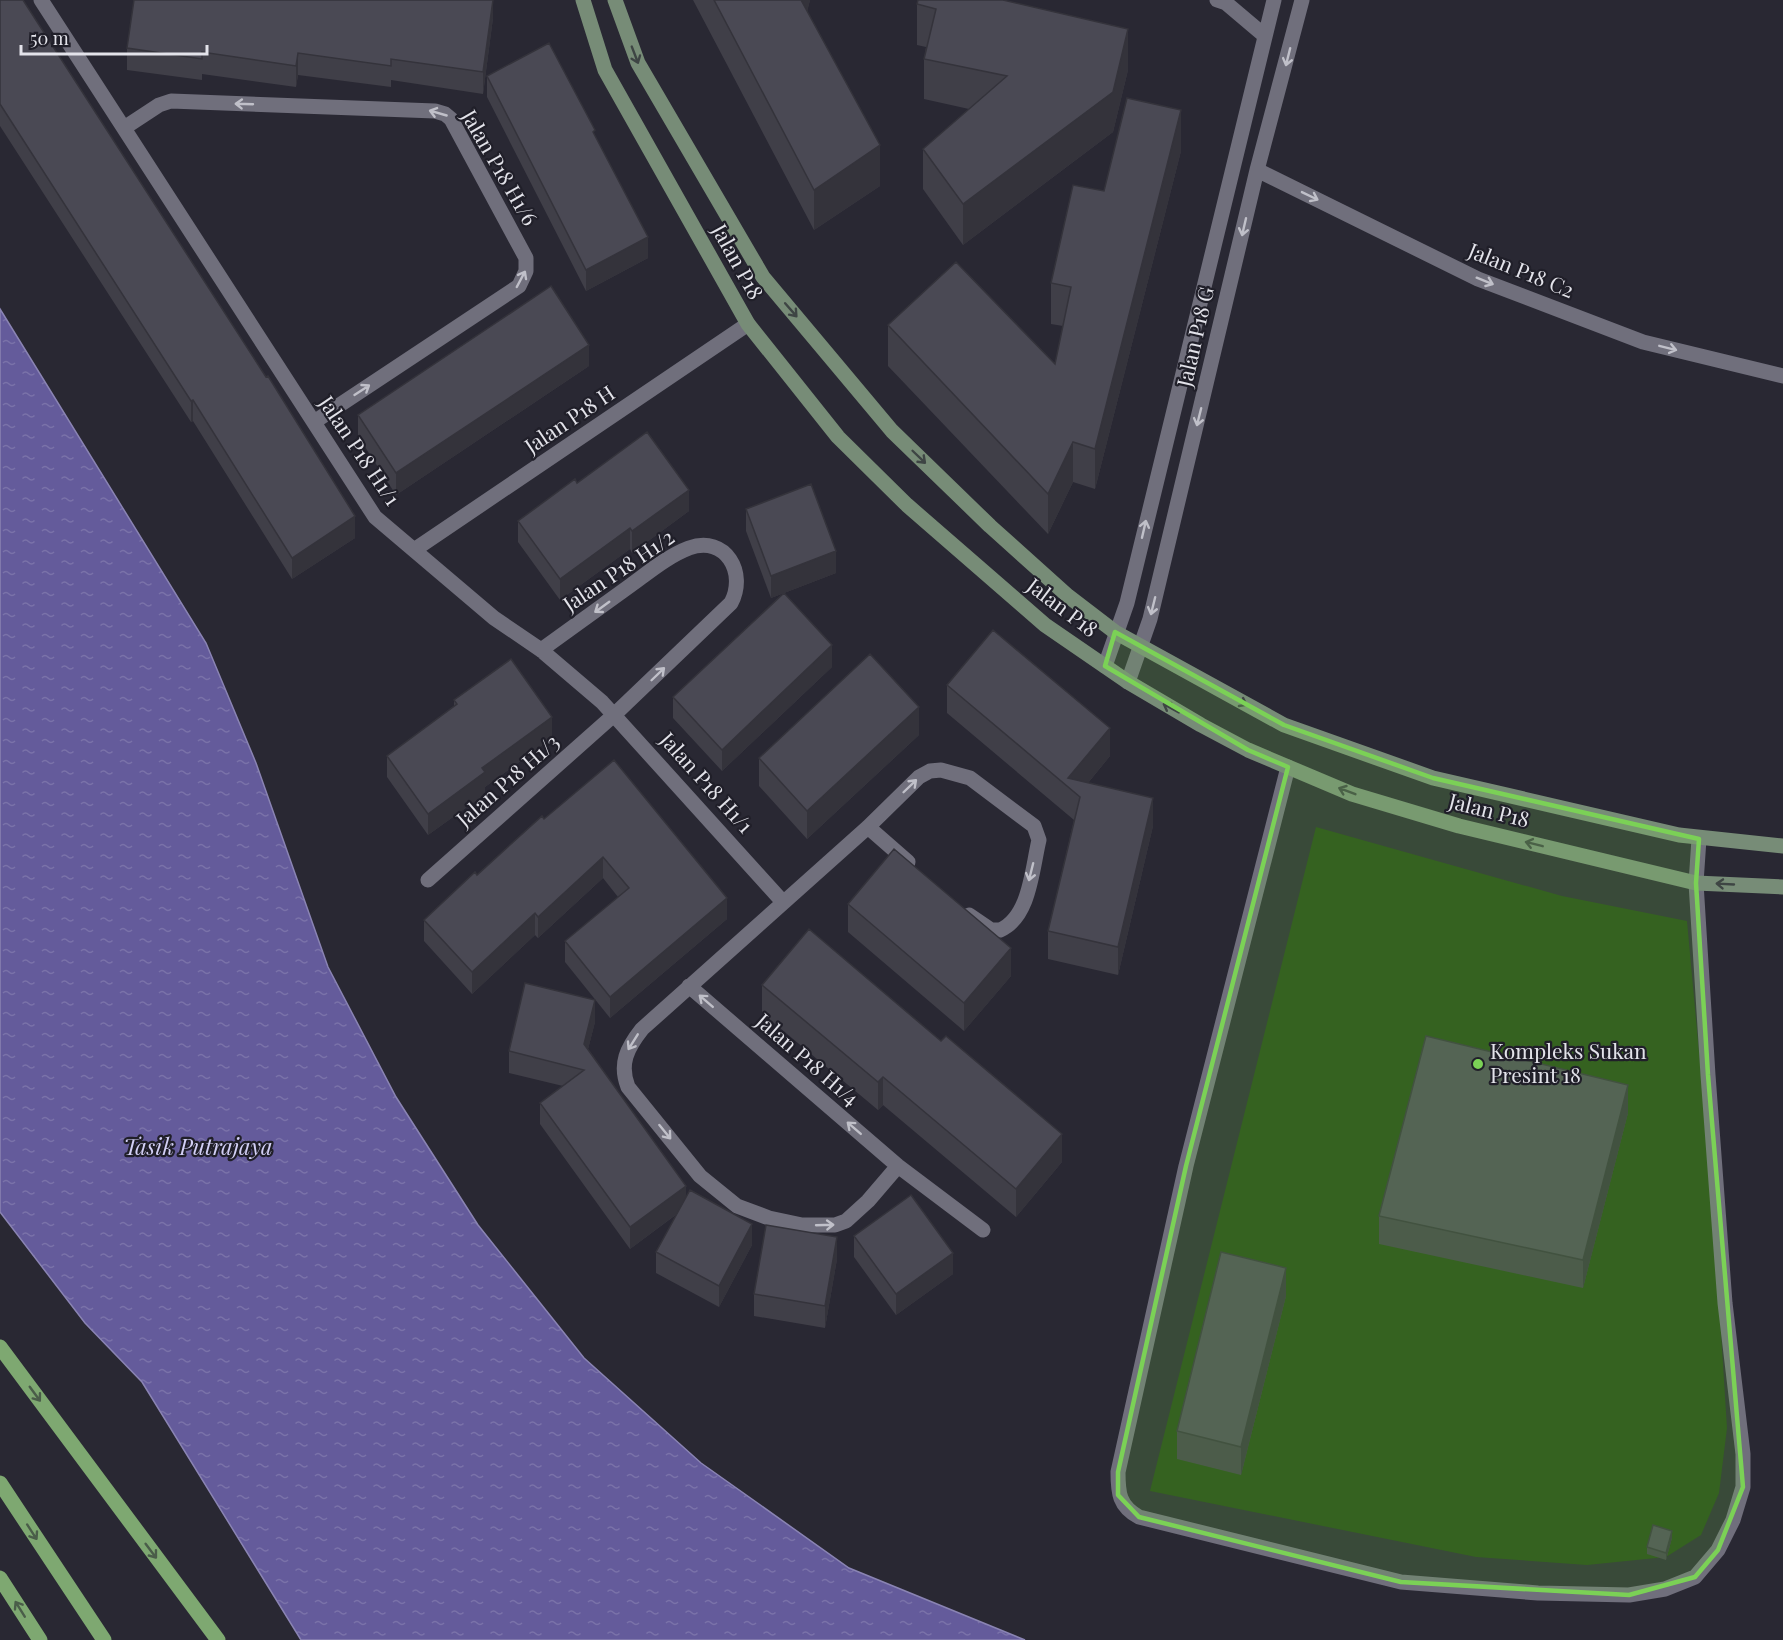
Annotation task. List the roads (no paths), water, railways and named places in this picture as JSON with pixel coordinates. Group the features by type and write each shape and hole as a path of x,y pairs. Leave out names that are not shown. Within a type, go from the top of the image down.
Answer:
{"main road":[{"path":"0,1347 218,1640"},
{"path":"0,1483 104,1640"},
{"path":"0,1578 39,1640"}],"street":[{"name":"Jalan P18 H1/1","path":"41,0 375,517 494,618 541,650 615,714 782,901"},
{"name":"Jalan P18","path":"583,0 605,70 748,324 838,437 907,505 1045,625 1128,682 1248,750 1352,794 1459,826 1696,883 1783,887"},
{"name":"Jalan P18","path":"615,0 638,63 763,277 892,431 990,526 1068,596 1115,632 1284,725 1433,778 1700,838 1783,846"},
{"path":"1217,0 1226,3 1265,36"},
{"name":"Jalan P18 G","path":"1105,666 1126,603 1274,0"},
{"name":"Jalan P18 G","path":"1128,682 1141,648 1257,170 1302,0"},
{"name":"Jalan P18 H1/6","path":"124,128 159,105 171,101 435,111 451,119 526,258 526,271 519,286 314,422"},
{"name":"Jalan P18 C2","path":"1257,170 1478,279 1643,342 1783,376"},
{"name":"Jalan P18 H","path":"414,550 748,324"},
{"name":"Jalan P18 H1/2","path":"541,650 665,561 690,548 701,546 722,552 736,570 737,593 731,603 615,714"},
{"name":"Jalan P18 H1/3","path":"428,880 615,714"},
{"path":"1288,767 1186,1166 1118,1472 1118,1495 1128,1511 1138,1517 1401,1582 1538,1593 1629,1595 1665,1589 1695,1577 1718,1550 1733,1520 1743,1487 1743,1454 1725,1303 1696,883 1700,838"},
{"path":"898,1166 846,1221 825,1226 802,1225 770,1218 737,1206 700,1176 628,1087 623,1072 625,1056 632,1041 689,986 868,827 919,777 930,771 941,770 970,778 1034,826 1039,840 1022,908 1009,926 1000,930 991,930 956,903"},
{"path":"868,827 920,873"},
{"name":"Jalan P18 H1/4","path":"689,986 898,1166 983,1230"}],"water":[{"name":"Tasik Putrajaya","path":"0,309 206,643 256,763 328,967 396,1097 478,1225 584,1358 701,1463 849,1568 1025,1640 301,1640 142,1382 85,1323 0,1212"}],"place":[{"name":"Kompleks Sukan Presint 18","path":"1478,1064"}]}
